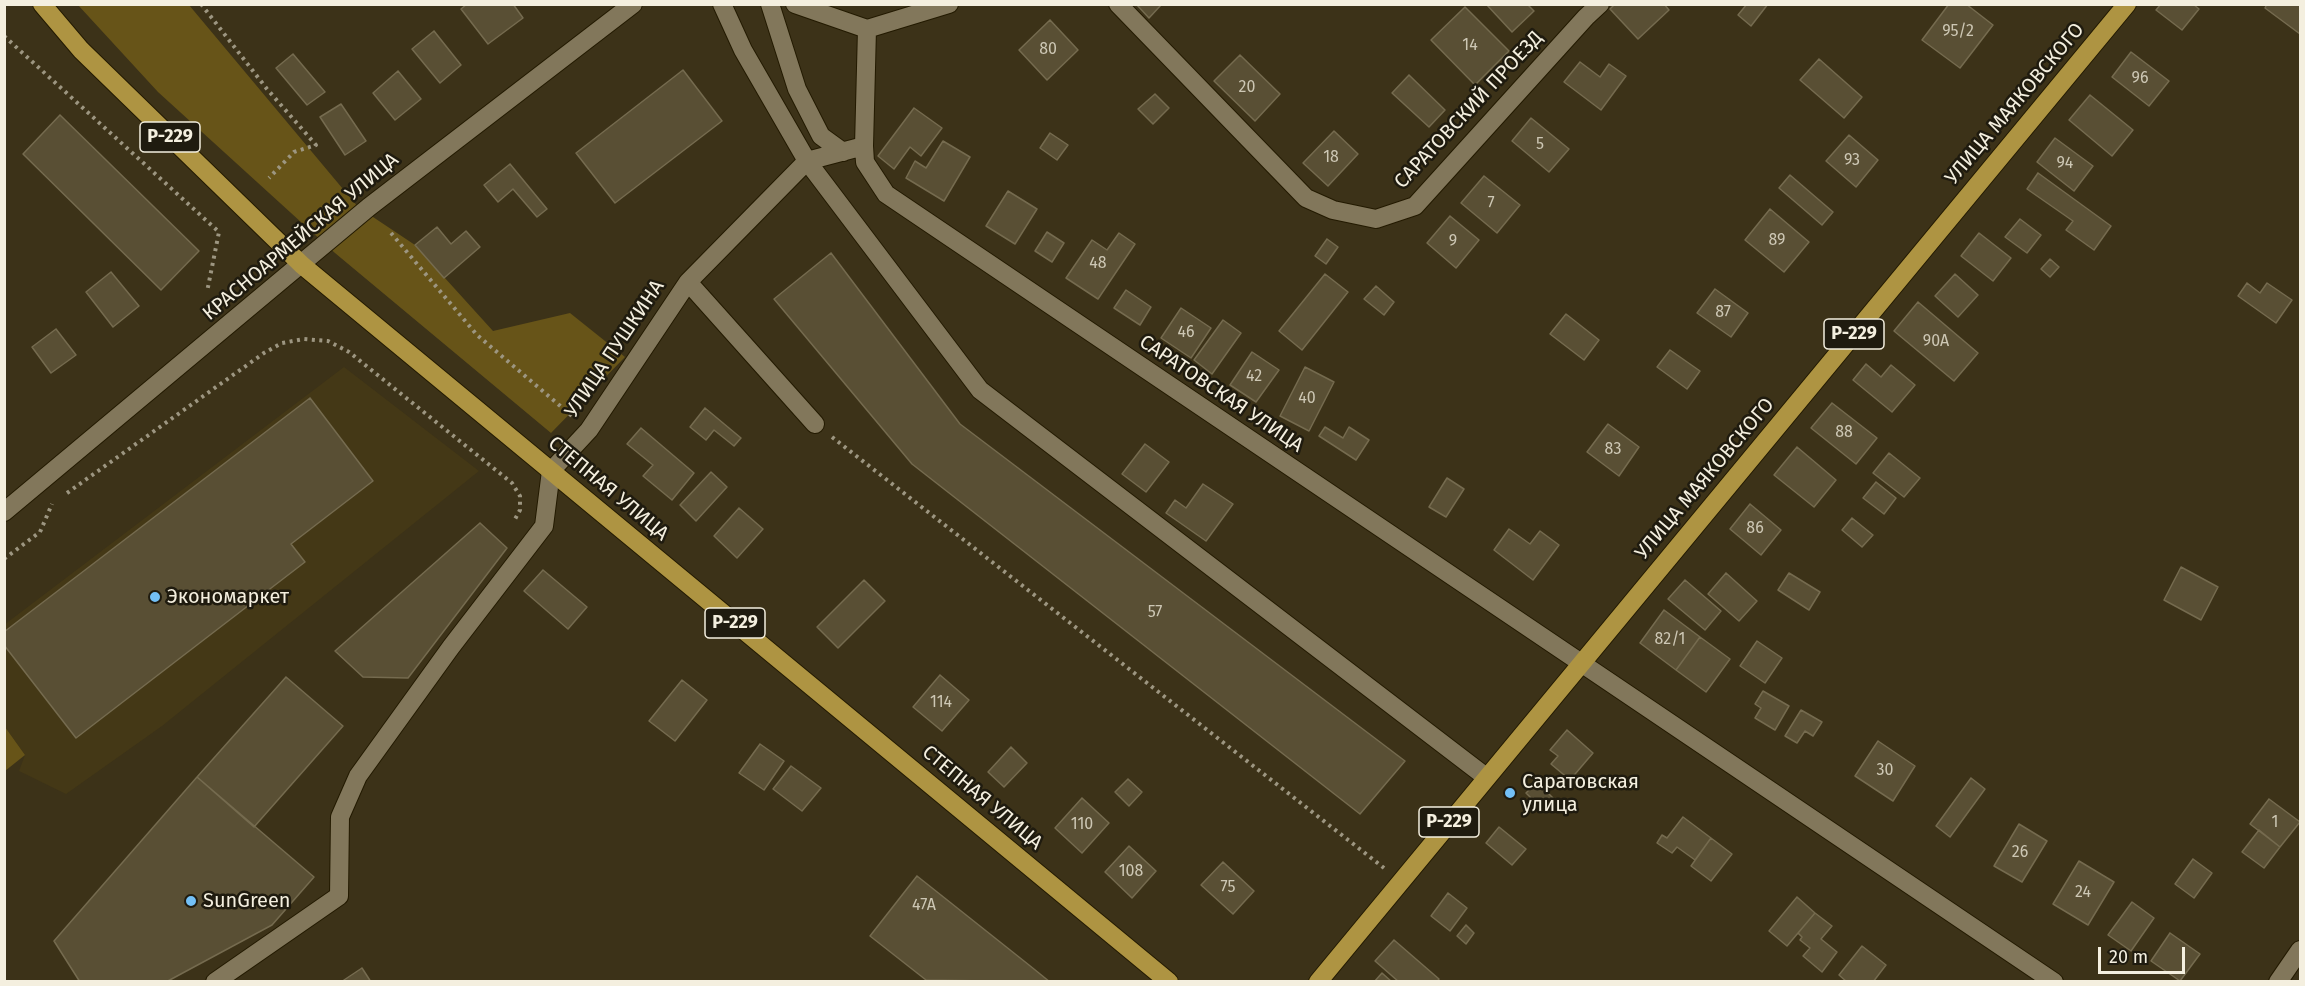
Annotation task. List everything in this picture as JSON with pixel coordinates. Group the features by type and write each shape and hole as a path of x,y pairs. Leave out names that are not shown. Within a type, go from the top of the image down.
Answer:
{"main road":[{"name":"СТЕПНАЯ УЛИЦА","path":"42,4 81,51 302,266 1169,981"},
{"name":"УЛИЦА МАЯКОВСКОГО","path":"1318,981 2127,4"}],"street":[{"name":"КРАСНОАРМЕЙСКАЯ УЛИЦА","path":"4,512 302,266 369,207 633,4"},
{"path":"722,4 743,50 807,161 980,390 1486,777"},
{"path":"770,4 802,98 821,136 843,152"},
{"path":"795,4 867,29 949,4"},
{"name":"САРАТОВСКИЙ ПРОЕЗД","path":"1118,4 1306,198 1333,210 1376,219 1415,206 1600,4"},
{"path":"807,161 864,146 867,29"},
{"name":"САРАТОВСКАЯ УЛИЦА","path":"864,146 865,162 886,194 2054,981"},
{"name":"УЛИЦА ПУШКИНА","path":"551,471 589,429 688,282 807,161"},
{"path":"688,282 815,424"},
{"path":"215,981 339,896 340,817 358,776 451,647 544,526 551,471"},
{"path":"2278,981 2301,950"}],"path":[{"path":"201,4 267,89 316,145 294,152 269,178"},
{"path":"4,36 219,232 207,292"},
{"path":"391,233 477,335 589,429"},
{"path":"4,558 40,532 52,504 264,353 282,343 304,339 328,341 349,352 512,483 520,496 520,510 514,521"},
{"path":"815,424 1401,881"}],"shaded area":[{"path":"78,5 189,5 358,207 415,245 493,331 570,313 625,357 551,433 335,253 158,92"},
{"path":"344,367 479,471 162,726 66,794 19,771 25,755 5,727 4,625"},
{"path":"5,727 25,755 4,771"}],"building":[{"path":"467,4 513,4 523,18 488,44 461,9"},
{"path":"1136,4 1162,4 1149,18"},
{"path":"1486,4 1527,4 1534,11 1512,32"},
{"path":"1615,4 1664,4 1669,10 1638,39 1610,9"},
{"path":"1747,4 1768,4 1751,26 1738,15"},
{"path":"1949,4 1966,4 1993,25 1960,68 1922,40"},
{"path":"2161,4 2193,4 2199,9 2182,30 2156,10"},
{"path":"2267,4 2300,4 2300,34 2265,8"},
{"path":"1465,7 1509,51 1475,85 1431,40"},
{"path":"1050,20 1078,50 1047,80 1019,50"},
{"path":"434,31 461,65 440,83 412,49"},
{"path":"2131,52 2169,81 2149,106 2112,77"},
{"path":"293,54 325,92 307,105 276,68"},
{"path":"1240,55 1280,94 1255,121 1214,81"},
{"path":"1819,59 1862,97 1844,118 1800,80"},
{"path":"1580,62 1600,77 1609,64 1626,76 1601,110 1564,82"},
{"path":"683,70 722,121 615,203 576,153"},
{"path":"398,71 421,99 395,120 373,93"},
{"path":"1409,75 1445,110 1429,127 1392,93"},
{"path":"1155,94 1169,108 1153,124 1138,109"},
{"path":"2090,95 2133,130 2112,156 2069,120"},
{"path":"341,104 366,141 345,155 320,117"},
{"path":"914,108 942,128 921,156 910,147 894,169 878,156"},
{"path":"60,115 199,251 161,290 23,154"},
{"path":"1531,118 1569,149 1549,172 1512,141"},
{"path":"1334,131 1358,154 1328,186 1303,163"},
{"path":"1050,133 1068,145 1057,160 1040,148"},
{"path":"1849,135 1878,160 1856,187 1826,161"},
{"path":"2055,138 2093,166 2074,191 2037,162"},
{"path":"943,141 970,157 944,201 906,178 915,161 926,168"},
{"path":"510,164 547,209 537,217 513,189 498,202 484,185"},
{"path":"2038,173 2111,226 2094,250 2066,230 2073,221 2027,189"},
{"path":"1790,175 1833,212 1822,225 1779,188"},
{"path":"1484,176 1520,205 1497,233 1461,203"},
{"path":"1008,191 1037,209 1015,244 986,226"},
{"path":"1770,209 1809,242 1784,272 1745,240"},
{"path":"1450,216 1479,240 1456,268 1427,243"},
{"path":"2020,219 2041,235 2027,253 2005,237"},
{"path":"437,227 451,244 466,231 480,247 444,278 415,245"},
{"path":"1047,232 1064,243 1052,262 1035,251"},
{"path":"1119,233 1135,244 1098,299 1066,278 1092,240 1107,250"},
{"path":"1979,233 2011,258 1993,281 1961,256"},
{"path":"1327,239 1338,247 1326,264 1315,256"},
{"path":"831,253 960,424 1405,761 1360,814 912,464 774,299"},
{"path":"2050,259 2059,267 2050,277 2041,269"},
{"path":"111,272 139,306 113,327 86,292"},
{"path":"1325,274 1348,292 1302,350 1279,331"},
{"path":"1955,274 1978,295 1958,317 1935,296"},
{"path":"2247,283 2260,293 2267,283 2292,300 2276,323 2238,296"},
{"path":"1376,286 1394,302 1384,315 1364,299"},
{"path":"1715,289 1748,313 1731,337 1697,313"},
{"path":"1126,290 1151,307 1140,325 1114,308"},
{"path":"1918,302 1978,353 1954,381 1894,331"},
{"path":"1181,308 1211,328 1191,358 1161,338"},
{"path":"1566,314 1599,340 1584,360 1550,334"},
{"path":"1223,320 1241,333 1212,374 1194,360"},
{"path":"56,329 76,355 51,373 32,347"},
{"path":"1670,350 1700,371 1687,389 1657,367"},
{"path":"1252,352 1279,370 1256,402 1230,385"},
{"path":"1866,364 1881,377 1891,365 1915,385 1892,412 1853,380"},
{"path":"1305,367 1334,382 1309,431 1280,416"},
{"name":"Экономаркет","path":"310,398 373,481 291,544 305,562 76,738 4,645 4,632"},
{"path":"1832,403 1877,438 1856,464 1811,428"},
{"path":"705,408 741,438 734,446 714,430 706,440 690,427"},
{"path":"1608,424 1639,447 1619,476 1587,452"},
{"path":"1325,427 1343,438 1349,427 1369,440 1356,460 1319,436"},
{"path":"641,428 694,473 672,500 643,476 653,465 627,444"},
{"path":"1145,444 1169,462 1146,492 1122,474"},
{"path":"1797,447 1836,480 1814,507 1774,475"},
{"path":"1889,453 1920,478 1904,497 1873,473"},
{"path":"711,472 727,487 696,521 680,505"},
{"path":"1447,478 1464,489 1446,517 1429,507"},
{"path":"1876,482 1896,498 1884,514 1863,498"},
{"path":"1203,484 1233,504 1206,541 1166,513 1175,500 1186,508"},
{"path":"1750,504 1781,530 1761,555 1730,529"},
{"path":"739,508 763,529 737,558 714,536"},
{"path":"1852,518 1873,535 1862,547 1842,530"},
{"path":"480,523 507,548 408,678 363,677 335,651"},
{"path":"1509,529 1530,544 1540,531 1559,545 1533,580 1494,550"},
{"path":"2181,567 2218,587 2201,620 2164,600"},
{"path":"543,570 587,607 568,629 524,591"},
{"path":"1726,573 1757,601 1739,621 1708,594"},
{"path":"1789,573 1820,592 1809,610 1778,590"},
{"path":"864,580 885,601 838,648 817,627"},
{"path":"1685,580 1721,611 1705,630 1668,599"},
{"path":"1664,610 1700,637 1676,670 1640,643"},
{"path":"1700,637 1730,659 1706,692 1676,670"},
{"path":"1757,641 1782,658 1765,683 1740,666"},
{"path":"940,675 969,700 942,731 913,707"},
{"path":"286,677 343,726 254,827 197,777"},
{"path":"682,680 707,700 675,741 649,721"},
{"path":"1763,691 1789,706 1775,730 1755,718 1761,708 1755,704"},
{"path":"1801,710 1822,722 1813,736 1805,731 1797,743 1785,736"},
{"path":"1567,730 1593,753 1570,780 1551,764 1558,756 1550,750"},
{"path":"1878,741 1915,766 1893,801 1855,776"},
{"path":"760,744 784,761 764,790 739,773"},
{"path":"1011,747 1027,763 1004,787 988,772"},
{"path":"791,766 821,788 802,811 773,789"},
{"name":"SunGreen","path":"197,777 314,877 272,925 166,982 80,982 54,941"},
{"path":"1971,778 1985,789 1950,837 1936,826"},
{"path":"1128,779 1142,792 1129,806 1115,792"},
{"path":"1537,782 1553,798 1542,809 1526,793"},
{"path":"1082,798 1109,823 1082,853 1055,828"},
{"path":"2269,799 2300,822 2280,847 2250,824"},
{"path":"1683,817 1711,838 1695,860 1677,847 1672,853 1657,843 1662,835 1667,838"},
{"path":"2019,824 2047,841 2022,882 1994,866"},
{"path":"1499,827 1526,849 1512,865 1486,843"},
{"path":"2259,830 2280,847 2264,868 2242,852"},
{"path":"1711,838 1732,854 1711,881 1691,866"},
{"path":"1129,846 1156,871 1132,898 1105,872"},
{"path":"2193,859 2212,873 2194,898 2175,884"},
{"path":"2079,861 2114,882 2088,925 2053,904"},
{"path":"1223,862 1254,891 1233,914 1201,885"},
{"path":"917,876 1050,982 926,980 870,936"},
{"path":"1448,893 1467,908 1450,931 1431,916"},
{"path":"1797,897 1815,913 1787,946 1769,931"},
{"path":"2132,902 2154,918 2131,951 2108,935"},
{"path":"1815,913 1832,926 1821,939 1837,952 1822,972 1803,956 1810,948 1800,940 1802,937 1798,933"},
{"path":"1466,925 1474,933 1466,944 1457,936"},
{"path":"2170,933 2200,954 2180,981 2151,961"},
{"path":"1394,940 1439,979 1437,982 1399,982 1375,961"},
{"path":"1862,946 1886,965 1873,982 1847,982 1839,975"},
{"path":"362,968 371,982 341,982"},
{"path":"1382,973 1392,982 1374,982"}],"place":[{"name":"Экономаркет","path":"155,597"},
{"name":"Саратовская улица","path":"1510,793"},
{"name":"SunGreen","path":"191,901"}]}
